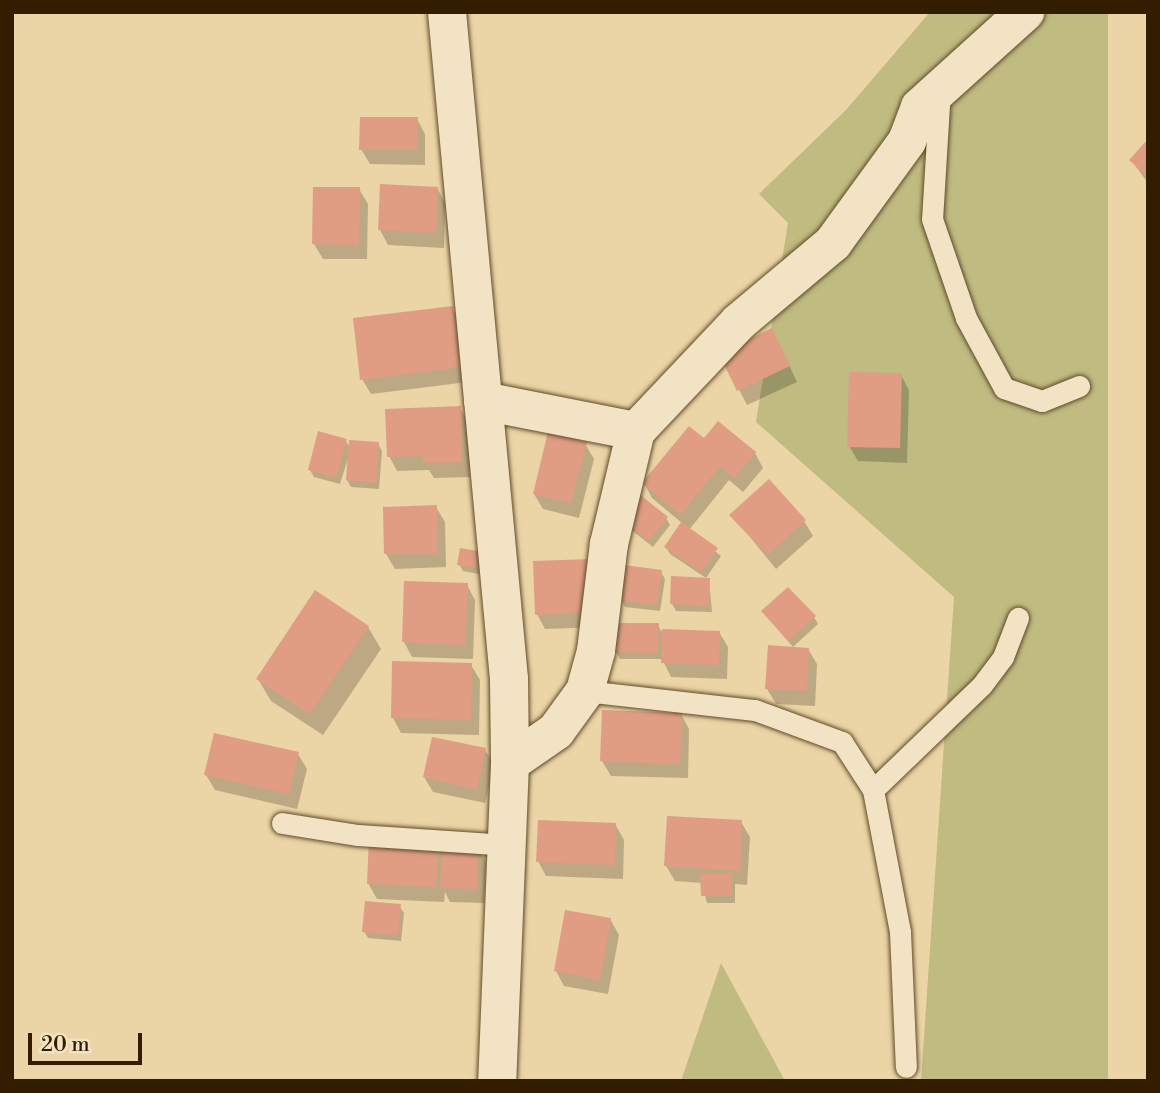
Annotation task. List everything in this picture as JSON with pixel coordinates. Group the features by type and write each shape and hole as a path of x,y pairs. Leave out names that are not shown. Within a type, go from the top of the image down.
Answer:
{"street":[{"path":"447,12 509,679 510,763 497,1081"},
{"path":"510,763 556,731 585,691 596,651 609,544 636,431 739,322 833,243 907,141 920,107 1025,12"},
{"path":"483,401 636,431"}],"lane":[{"path":"940,89 932,219 966,318 1004,388 1042,401 1079,386"},
{"path":"873,790 982,685 1003,657 1018,618"},
{"path":"585,691 755,710 842,741 873,790 900,932 906,1066"},
{"path":"282,823 358,835 507,845"}],"shaded area":[{"path":"930,12 1108,12 1108,1081 921,1081 954,597 756,422 788,223 759,194 846,110"},
{"path":"721,963 785,1081 681,1081"}],"building":[{"path":"360,117 418,117 417,150 359,150"},
{"path":"1148,139 1148,177 1129,160"},
{"path":"380,184 438,187 436,233 378,230"},
{"path":"313,187 360,187 359,245 312,244"},
{"path":"453,306 461,367 360,380 353,318"},
{"path":"772,328 790,366 737,391 719,354"},
{"path":"849,372 902,373 900,448 847,447"},
{"path":"461,406 462,462 423,463 423,456 387,457 385,409"},
{"path":"718,421 756,452 734,478 720,466 680,515 642,483 689,426 704,438"},
{"path":"318,431 347,439 336,478 308,470"},
{"path":"548,432 587,442 571,503 533,494"},
{"path":"349,440 379,442 376,483 346,480"},
{"path":"769,479 806,520 767,555 729,515"},
{"path":"638,493 668,517 649,541 618,518"},
{"path":"437,505 438,553 384,554 383,507"},
{"path":"681,522 718,548 701,572 664,547"},
{"path":"460,548 478,551 475,568 457,565"},
{"path":"591,559 593,612 535,615 533,561"},
{"path":"624,565 662,570 657,605 619,600"},
{"path":"671,576 710,578 709,606 670,604"},
{"path":"404,581 468,583 465,645 402,642"},
{"path":"788,587 816,616 788,641 761,611"},
{"path":"315,590 369,626 310,714 256,679"},
{"path":"615,623 659,623 658,653 615,652"},
{"path":"662,629 720,631 719,665 661,663"},
{"path":"768,645 809,648 807,691 765,689"},
{"path":"392,661 472,663 471,720 391,718"},
{"path":"602,710 682,713 680,764 600,761"},
{"path":"214,733 299,752 289,794 204,775"},
{"path":"432,737 486,748 477,789 423,777"},
{"path":"667,816 742,820 740,871 664,866"},
{"path":"538,820 616,823 615,865 536,862"},
{"path":"369,837 439,841 436,887 367,884"},
{"path":"442,843 478,845 477,889 440,888"},
{"path":"732,873 732,896 701,896 700,874"},
{"path":"365,901 401,904 398,935 362,932"},
{"path":"565,910 611,918 600,980 554,971"}]}
